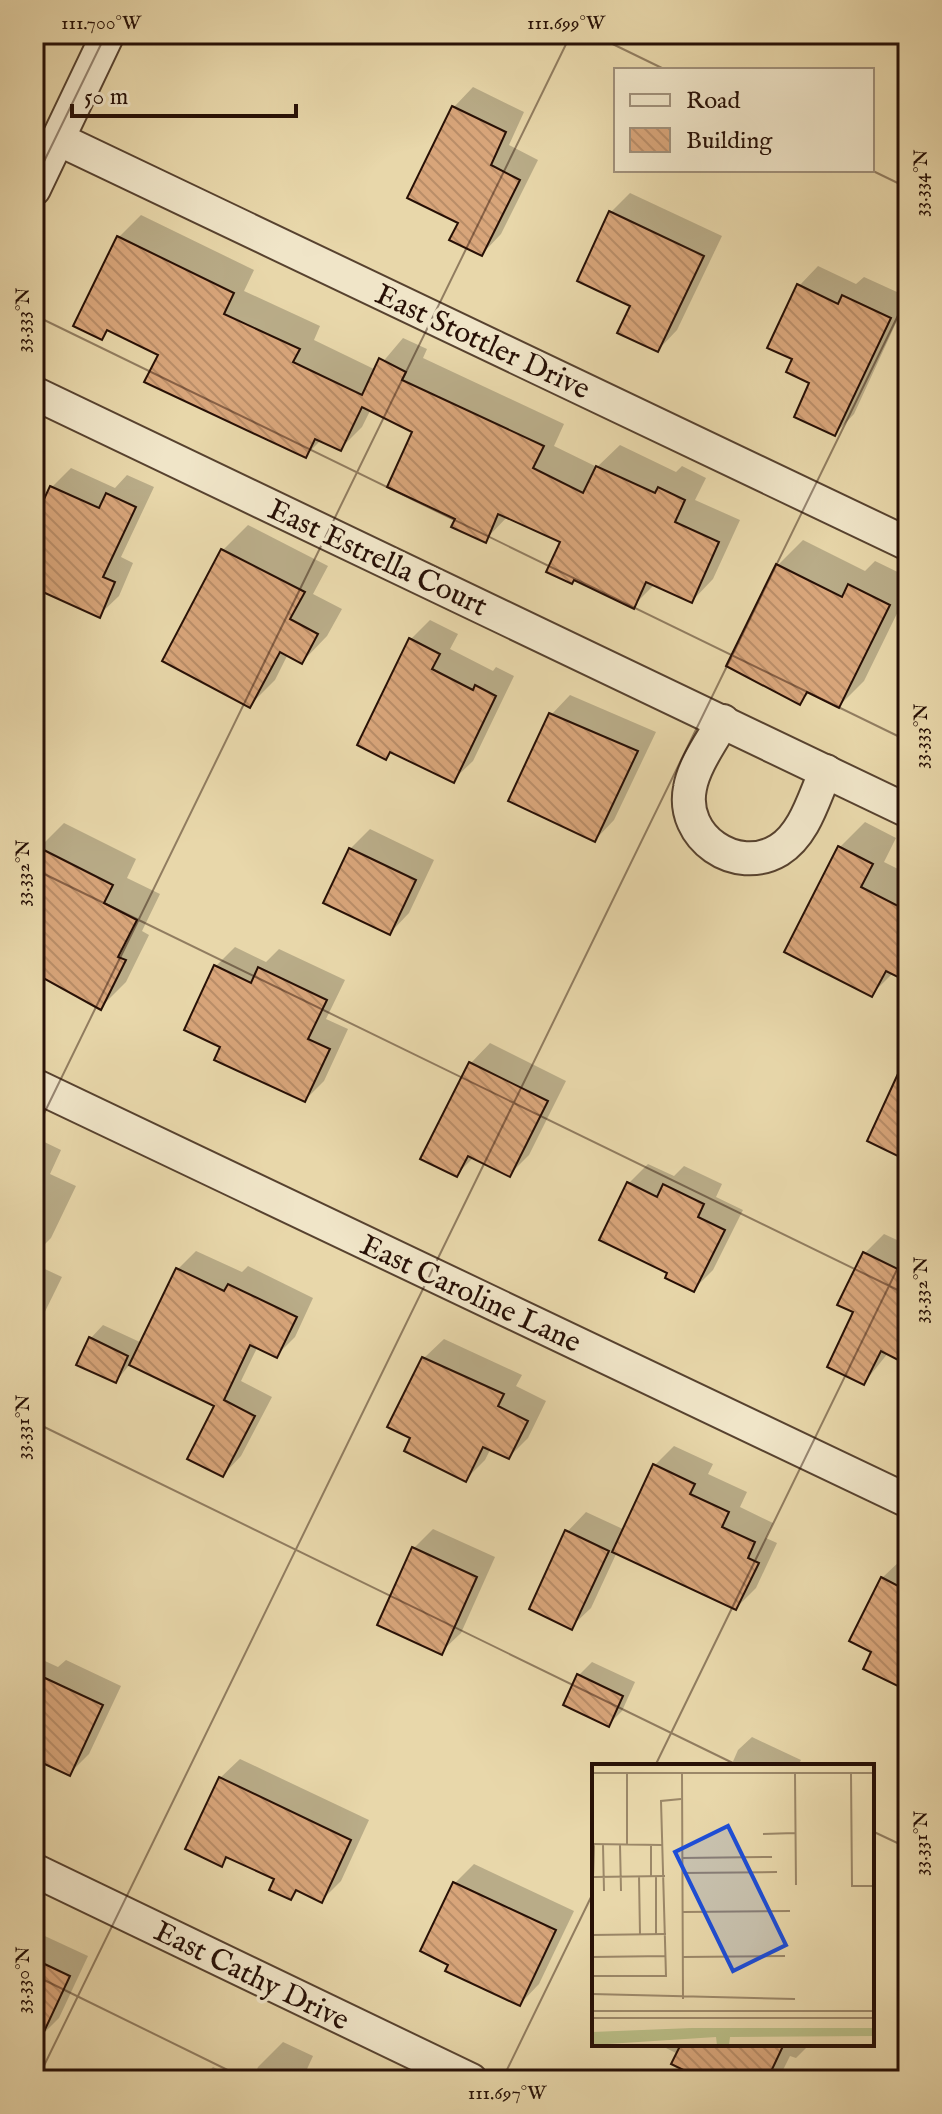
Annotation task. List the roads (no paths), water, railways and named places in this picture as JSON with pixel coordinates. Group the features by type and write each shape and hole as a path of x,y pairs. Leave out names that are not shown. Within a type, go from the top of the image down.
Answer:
{"street":[{"path":"34,189 108,34"},
{"name":"East Stottler Drive","path":"58,139 908,544"},
{"name":"East Estrella Court","path":"34,393 908,811"},
{"path":"723,721 690,787 689,807 695,825 707,842 723,853 743,858 761,857 779,850 793,838 803,822 826,771"},
{"name":"East Caroline Lane","path":"34,1085 908,1501"},
{"name":"East Cathy Drive","path":"34,1870 471,2080"}]}
